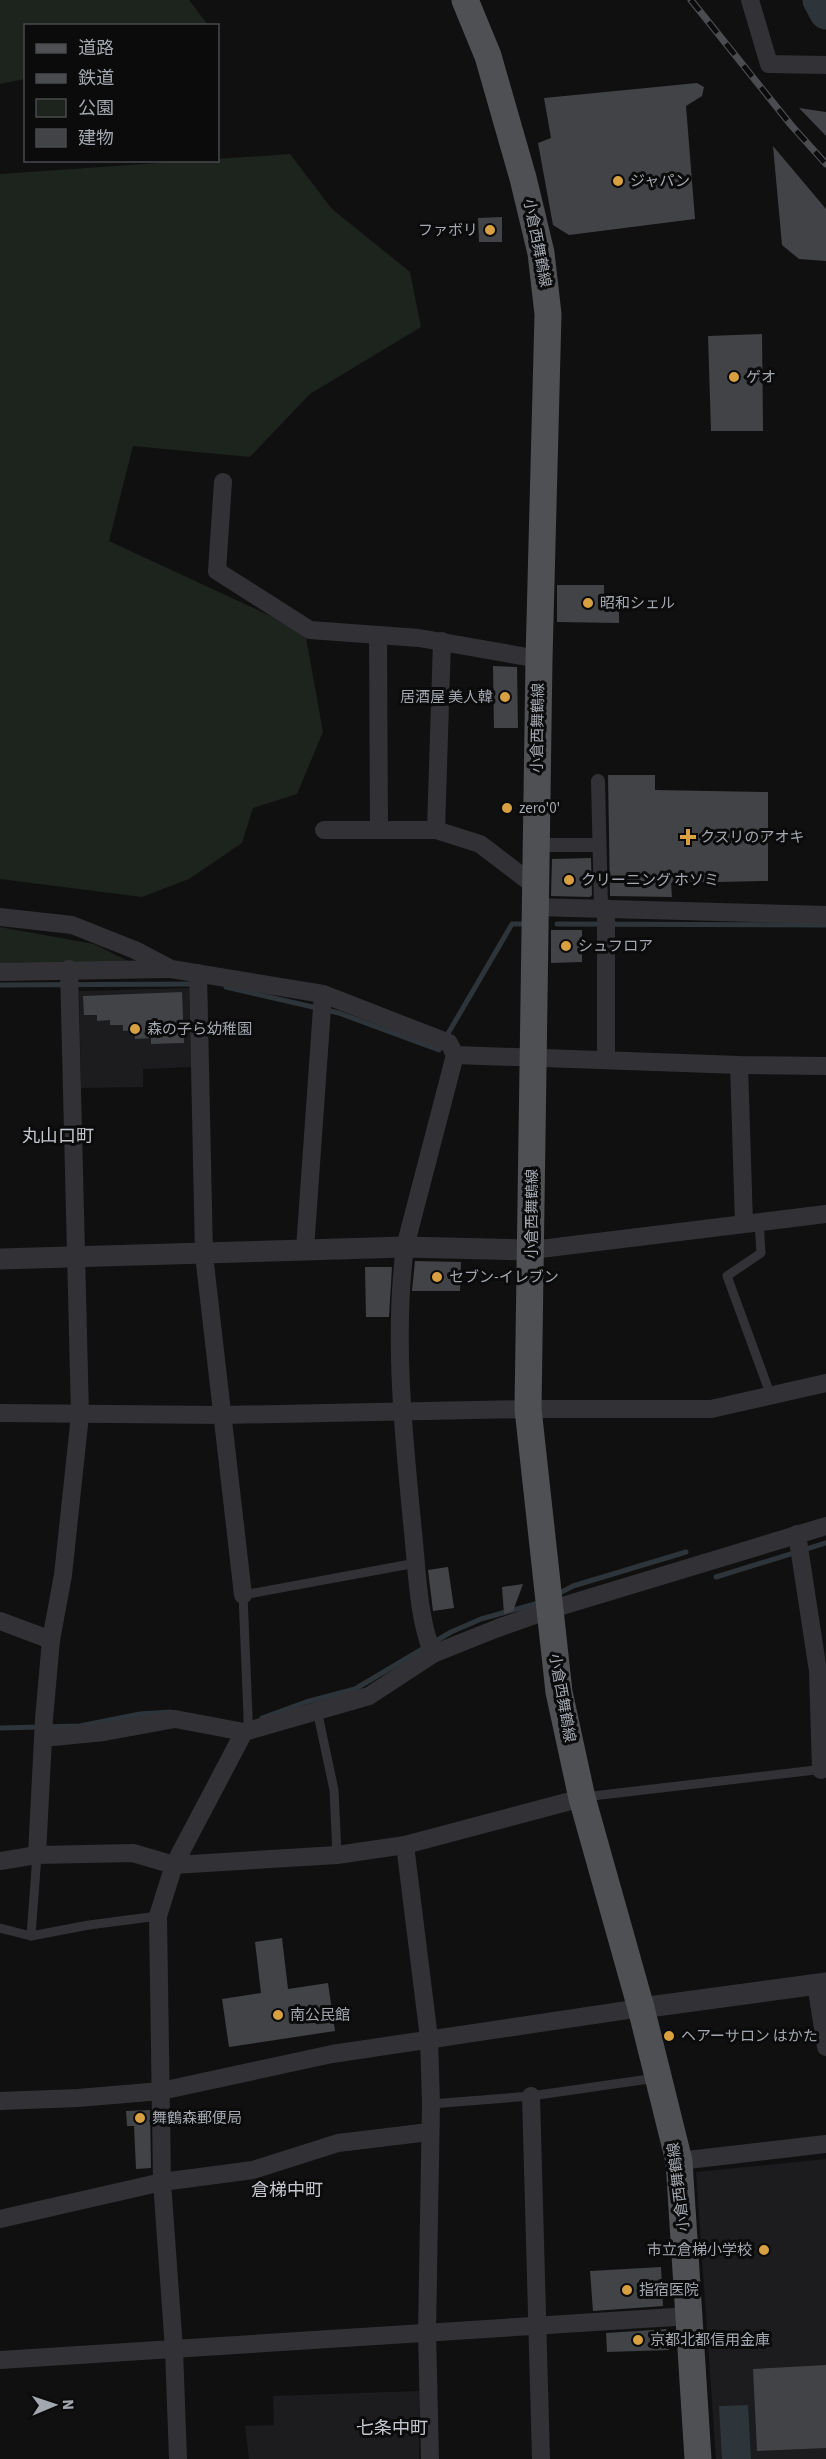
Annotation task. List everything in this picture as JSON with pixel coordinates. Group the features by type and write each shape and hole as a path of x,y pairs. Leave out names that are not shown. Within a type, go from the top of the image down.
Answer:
{"main road":[{"name":"小倉西舞鶴線","path":"465,0 488,56 520,167 541,253 546,283 548,324 539,659 528,1409 559,1692 582,1798 641,2008 679,2161 698,2459"}],"street":[{"path":"750,0 769,64 826,65"},
{"path":"223,482 217,571 310,630 442,641 539,659"},
{"path":"378,636 379,829"},
{"path":"436,830 442,641"},
{"path":"598,781 598,845 605,915 606,1059"},
{"path":"324,830 436,830 480,844 535,897 605,915 826,915"},
{"path":"536,846 598,845"},
{"path":"0,917 72,925 135,950 171,969 322,1005 432,1035 452,1049 532,1056 739,1065 826,1065"},
{"path":"0,972 69,980 171,969"},
{"path":"198,977 204,1255 243,1595"},
{"path":"37,1855 43,1729 51,1640 63,1575 80,1415 69,980"},
{"path":"305,1249 322,1005"},
{"path":"432,1651 425,1627 416,1563 401,1412 402,1273 405,1247 452,1049"},
{"path":"739,1065 752,1222"},
{"path":"0,1258 204,1255 305,1249 405,1247 532,1250 826,1214"},
{"path":"0,1413 223,1415 528,1409 711,1409 826,1383"},
{"path":"43,1729 104,1732 175,1719 246,1724 317,1710 369,1696 432,1651 549,1610 826,1526"},
{"path":"797,1534 818,1671 823,1769"},
{"path":"0,1621 51,1640"},
{"path":"178,2459 174,2349 162,2182 158,1916 174,1865 246,1724"},
{"path":"0,1861 37,1855 134,1853 174,1865 337,1855 405,1845 582,1798"},
{"path":"405,1845 429,2038 431,2104 428,2332 430,2459"},
{"path":"0,2101 78,2098 161,2091 332,2054 429,2038 821,1984 826,2047"},
{"path":"531,2096 540,2459"},
{"path":"0,2219 162,2182 253,2170 338,2143 429,2132"},
{"path":"679,2161 826,2144"},
{"path":"0,2360 690,2316"}],"lane":[{"path":"752,1222 761,1253 727,1276 771,1396"},
{"path":"246,1724 243,1595 416,1563"},
{"path":"317,1710 334,1790 337,1855"},
{"path":"582,1798 823,1769"},
{"path":"31,1936 37,1855"},
{"path":"0,1928 31,1936 89,1925 158,1916"},
{"path":"431,2104 531,2096 659,2078"}],"shaded area":[{"name":"森の子ら幼稚園","path":"189,988 191,1067 143,1069 143,1087 81,1088 79,991"},
{"name":"市立倉梯小学校","path":"826,2159 826,2459 716,2459 696,2172"},
{"path":"420,2391 419,2459 249,2459 245,2426 274,2425 273,2396"},
{"path":"748,2405 751,2459 722,2459 719,2406"}],"green space":[{"path":"0,0 189,0 207,24 24,24 24,79 0,84"},
{"path":"290,154 332,209 410,272 421,327 310,394 250,457 133,446 109,541 305,632 323,732 297,794 253,808 242,843 189,879 142,897 0,879 0,174 174,162 219,162 219,159"},
{"path":"0,927 94,944 134,964 0,966"}],"building":[{"name":"ジャパン","path":"697,83 704,87 702,96 686,106 695,219 569,235 553,225 538,143 551,138 544,98"},
{"path":"799,108 826,112 826,136"},
{"path":"773,146 826,209 826,261 799,259 782,245"},
{"name":"ファボリ","path":"502,217 502,242 479,242 478,218"},
{"path":"762,334 763,431 711,431 708,336"},
{"path":"557,585 604,585 604,598 619,597 619,623 557,622"},
{"name":"居酒屋 美人韓","path":"493,666 517,667 518,728 494,728"},
{"name":"クスリのアオキ","path":"608,775 655,775 655,790 768,792 768,881 671,883 672,897 610,896"},
{"name":"クリーニング ホソミ","path":"591,858 592,895 590,897 551,896 552,859"},
{"name":"シュフロア","path":"551,930 582,930 582,962 551,963"},
{"path":"182,992 184,1043 151,1044 151,1038 135,1039 135,1030 123,1031 123,1025 110,1025 110,1020 97,1021 97,1015 84,1015 83,996"},
{"name":"セブン-イレブン","path":"415,1261 461,1262 460,1291 412,1291"},
{"path":"365,1267 392,1267 389,1317 366,1317"},
{"path":"448,1567 454,1608 433,1611 428,1570"},
{"path":"523,1584 513,1611 504,1614 502,1587"},
{"name":"南公民館","path":"282,1938 288,1989 328,1983 335,2031 229,2047 222,1999 261,1993 255,1942"},
{"path":"150,2110 151,2168 136,2169 134,2126 127,2126 126,2111"},
{"name":"指宿医院","path":"661,2267 663,2306 593,2311 590,2271"},
{"name":"京都北都信用金庫","path":"668,2329 669,2350 607,2352 606,2333"},
{"path":"826,2365 826,2448 757,2451 753,2369"}],"waterway":[{"path":"819,0 826,13"},
{"path":"446,1037 512,924 528,924"},
{"path":"557,924 826,925"},
{"path":"0,985 196,984"},
{"path":"226,987 339,1013 439,1050 442,1045"},
{"path":"716,1577 826,1543"},
{"path":"556,1595 573,1586 686,1552"},
{"path":"262,1718 306,1702 355,1689 451,1632 481,1619 542,1602"},
{"path":"0,1728 80,1726 140,1714 171,1712"}],"railway":[{"path":"691,0 791,125 826,164"}],"place":[{"name":"ジャパン","path":"618,181"},
{"name":"ファボリ","path":"490,230"},
{"name":"ゲオ","path":"734,377"},
{"name":"昭和シェル","path":"588,603"},
{"name":"居酒屋 美人韓","path":"505,697"},
{"name":"zero'0'","path":"507,808"},
{"name":"クスリのアオキ","path":"688,837"},
{"name":"クリーニング ホソミ","path":"569,880"},
{"name":"シュフロア","path":"566,946"},
{"name":"森の子ら幼稚園","path":"135,1029"},
{"name":"セブン-イレブン","path":"437,1277"},
{"name":"南公民館","path":"278,2015"},
{"name":"ヘアーサロン はかた","path":"669,2036"},
{"name":"舞鶴森郵便局","path":"140,2118"},
{"name":"市立倉梯小学校","path":"764,2250"},
{"name":"指宿医院","path":"627,2290"},
{"name":"京都北都信用金庫","path":"638,2340"}],"district":[{"name":"丸山口町","path":"58,1136"},
{"name":"倉梯中町","path":"287,2190"},
{"name":"七条中町","path":"392,2428"}]}
